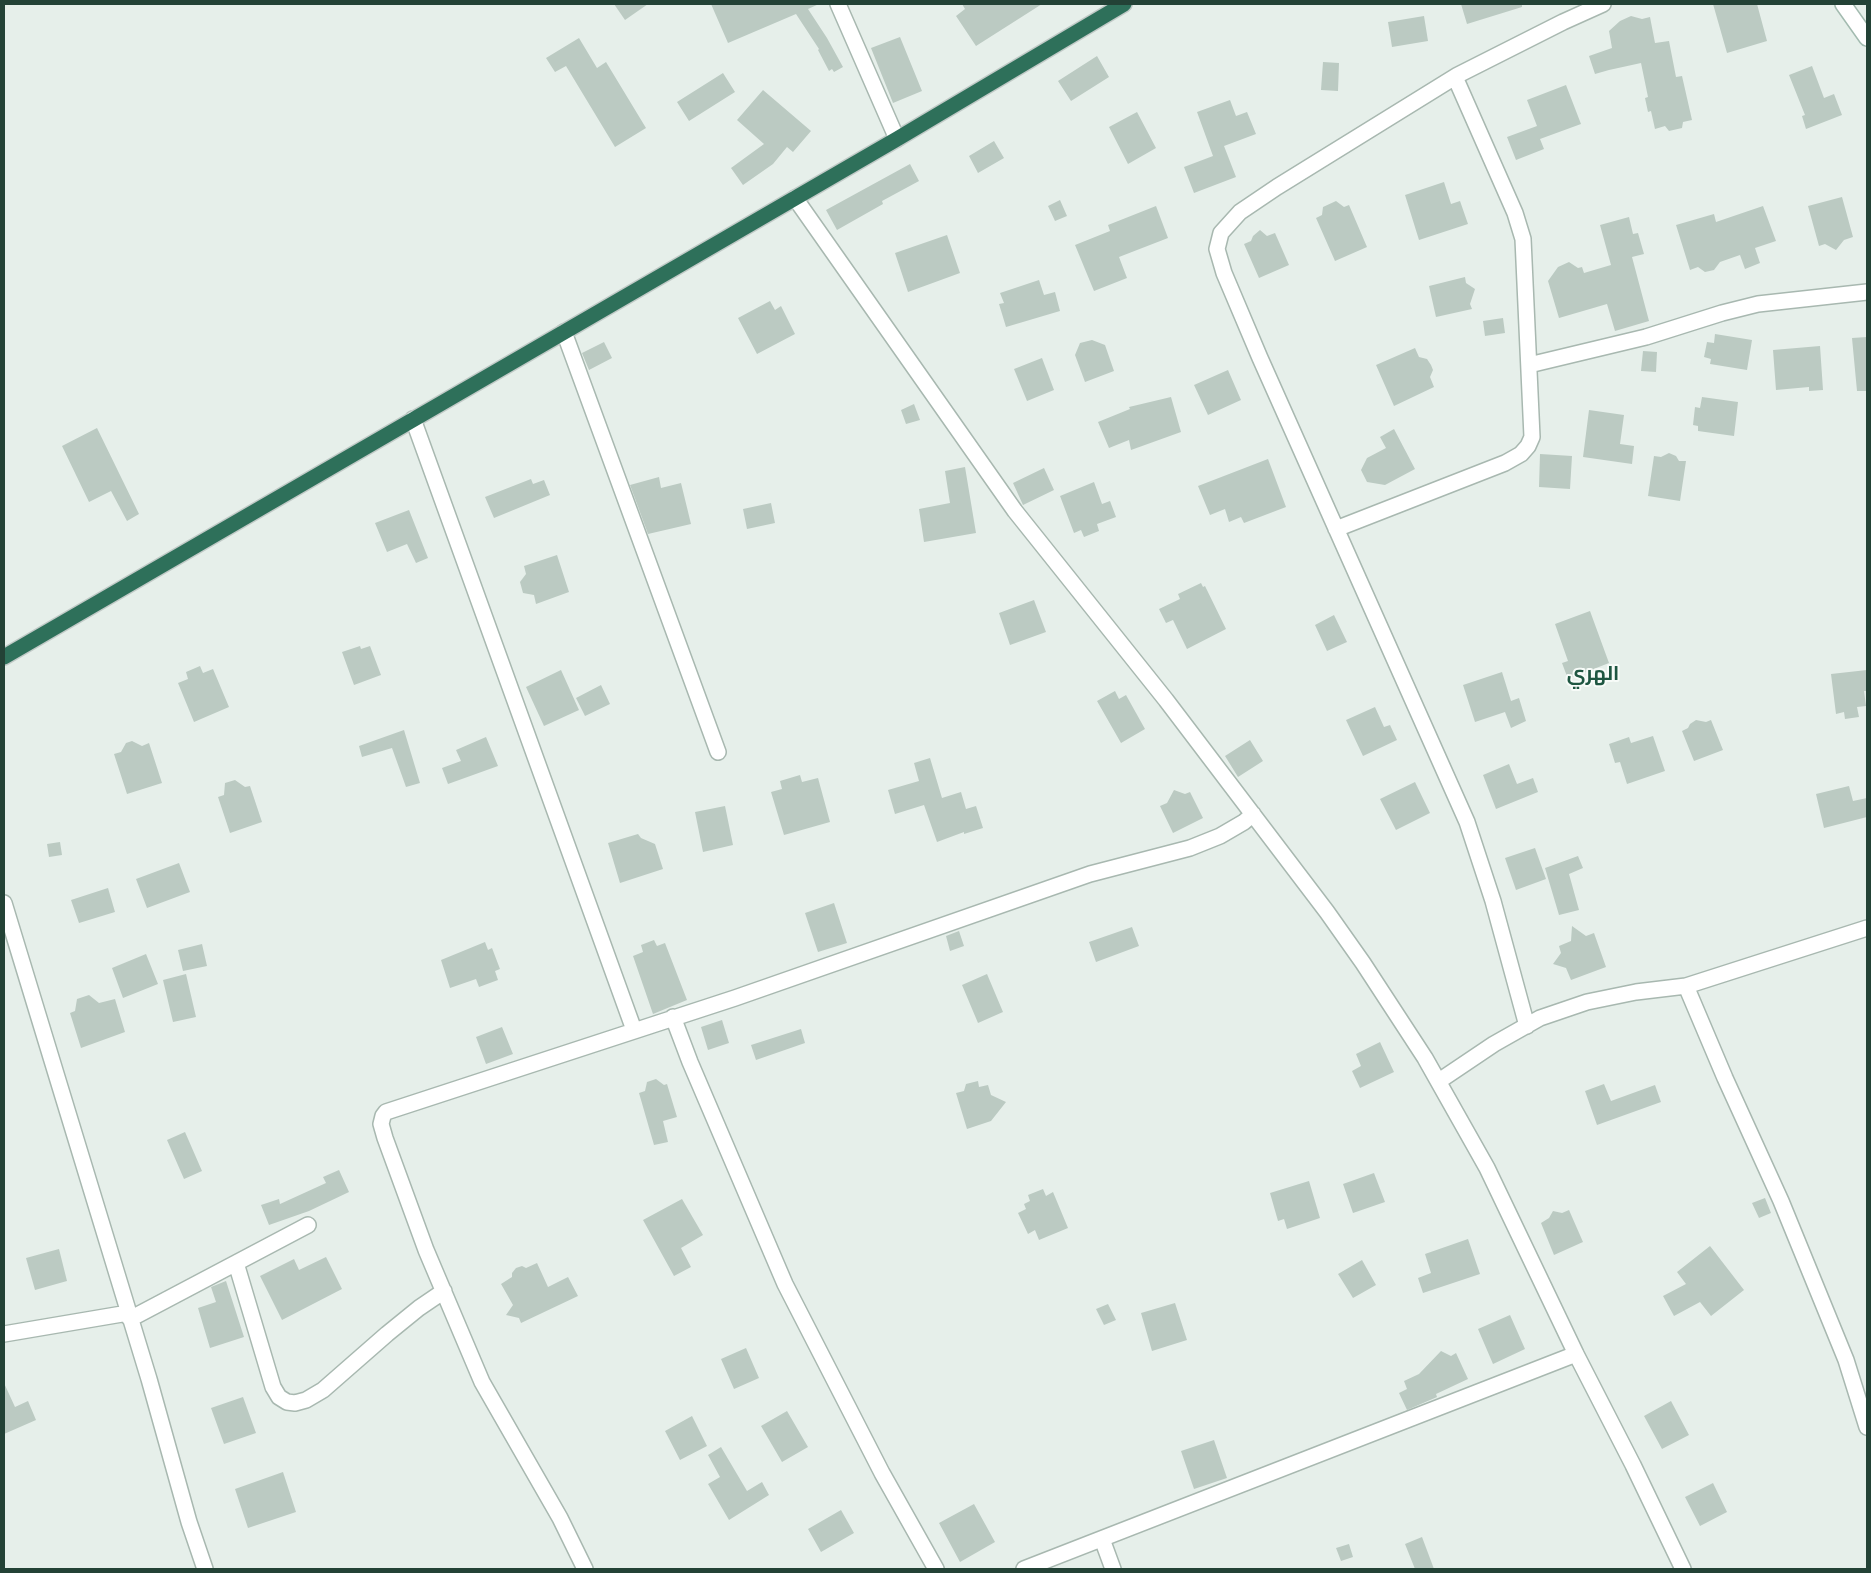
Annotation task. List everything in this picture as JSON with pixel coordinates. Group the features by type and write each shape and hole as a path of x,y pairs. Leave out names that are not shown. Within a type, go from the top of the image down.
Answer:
{"highway":[{"path":"4,657 897,139 1124,4"}],"street":[{"path":"838,4 897,139"},
{"path":"1527,1026 1492,901 1467,822 1224,273 1217,249 1221,233 1240,212 1276,187 1455,77 1563,22 1604,4"},
{"path":"1844,4 1867,38"},
{"path":"1336,529 1505,463 1521,454 1528,446 1532,437 1523,239 1516,213 1455,77"},
{"path":"795,198 1015,511 1166,700 1363,963 1439,1081 1487,1168 1576,1354 1683,1569"},
{"path":"1529,365 1646,337 1722,313 1758,304 1867,292"},
{"path":"564,332 718,752"},
{"path":"413,420 634,1030"},
{"path":"585,1569 560,1518 482,1382 426,1250 385,1138 381,1124 382,1116 386,1112 400,1107 735,998 1090,874 1190,848 1220,836 1244,822 1253,814"},
{"path":"4,903 129,1316 189,1522 205,1569"},
{"path":"1439,1081 1494,1044 1540,1018 1587,1002 1636,992 1686,986 1867,928"},
{"path":"1686,986 1725,1078 1781,1201 1846,1360 1867,1427"},
{"path":"673,1017 690,1062 785,1284 882,1473 936,1569"},
{"path":"4,1334 129,1316 236,1264 308,1225"},
{"path":"236,1264 273,1387 279,1397 287,1402 300,1402 323,1390 387,1334 444,1291"},
{"path":"1024,1569 1576,1354"},
{"path":"1102,1539 1113,1569"}],"building":[{"path":"614,4 648,4 625,20"},
{"path":"711,4 819,4 808,9 843,67 834,72 832,69 829,71 819,49 796,14 728,43"},
{"path":"962,4 1042,4 976,46 956,16 965,9"},
{"path":"1461,4 1522,4 1522,7 1467,24"},
{"path":"1713,4 1757,4 1767,41 1727,53"},
{"path":"1424,16 1428,41 1392,47 1388,22"},
{"path":"1631,16 1642,19 1650,17 1655,43 1669,41 1676,77 1682,76 1692,120 1683,122 1682,128 1669,131 1665,126 1655,129 1651,111 1648,112 1645,98 1648,97 1641,63 1595,74 1589,56 1612,48 1609,31 1620,21"},
{"path":"900,37 922,91 893,103 871,48"},
{"path":"579,38 597,68 606,62 646,128 615,147 566,66 555,72 546,58"},
{"path":"1097,56 1109,77 1071,101 1058,81"},
{"path":"1323,62 1339,63 1338,91 1321,90"},
{"path":"1812,66 1824,98 1834,94 1842,115 1806,129 1802,116 1805,115 1789,75"},
{"path":"723,73 735,92 689,121 677,102"},
{"path":"1566,85 1581,124 1540,139 1544,149 1516,160 1507,137 1537,126 1527,100"},
{"path":"763,90 811,131 793,152 787,147 773,164 743,185 731,168 764,144 737,120"},
{"path":"1230,100 1236,116 1247,112 1256,134 1224,146 1236,177 1194,193 1184,167 1213,156 1197,112"},
{"path":"1137,112 1156,148 1128,164 1109,127"},
{"path":"994,141 1004,158 978,173 969,156"},
{"path":"910,164 919,181 882,201 883,204 837,230 826,210"},
{"path":"1444,182 1451,204 1460,201 1468,224 1419,240 1405,195"},
{"path":"1842,197 1853,237 1844,240 1836,250 1825,244 1819,246 1808,206"},
{"path":"1060,200 1067,216 1055,221 1048,206"},
{"path":"1336,201 1344,207 1349,205 1367,247 1335,261 1316,218 1322,215 1323,207"},
{"path":"1156,206 1168,238 1119,257 1127,278 1094,291 1075,245 1110,231 1108,225"},
{"path":"1763,206 1776,241 1755,248 1760,263 1745,269 1740,255 1720,262 1714,270 1705,272 1698,267 1690,270 1676,225 1714,214 1716,222"},
{"path":"1629,217 1633,234 1638,233 1644,254 1632,257 1649,321 1615,331 1607,304 1559,318 1548,281 1558,267 1569,262 1578,268 1582,267 1584,273 1611,265 1600,225"},
{"path":"1260,230 1267,236 1275,233 1289,265 1259,278 1244,244 1251,241 1253,236"},
{"path":"947,235 960,273 908,292 895,253"},
{"path":"1465,277 1466,283 1475,289 1470,304 1472,309 1436,317 1429,286"},
{"path":"1039,280 1044,295 1055,292 1060,311 1006,327 999,304 1004,303 1000,293"},
{"path":"770,301 775,310 781,306 795,334 757,354 738,318"},
{"path":"1503,318 1505,333 1485,336 1483,321"},
{"path":"1715,334 1752,340 1747,370 1710,364 1711,359 1704,357 1707,342 1714,343"},
{"path":"1867,337 1867,391 1857,391 1852,338"},
{"path":"1092,340 1105,345 1114,371 1085,382 1075,355 1080,343"},
{"path":"604,342 612,358 589,370 582,353"},
{"path":"1820,346 1823,390 1809,391 1809,387 1776,390 1773,350"},
{"path":"1415,348 1419,357 1427,359 1431,365 1433,370 1430,377 1434,387 1394,406 1376,365"},
{"path":"1643,351 1657,352 1656,372 1641,371"},
{"path":"1042,358 1054,390 1027,401 1014,369"},
{"path":"1228,370 1241,400 1208,415 1194,385"},
{"path":"1171,397 1181,432 1131,450 1129,440 1109,448 1098,422 1130,409 1129,407"},
{"path":"1702,397 1738,402 1734,436 1698,431 1698,426 1693,425 1695,407 1700,408"},
{"path":"914,404 920,420 906,424 901,410"},
{"path":"1589,410 1624,415 1620,444 1634,446 1632,464 1583,457"},
{"path":"97,428 139,514 127,521 111,491 89,502 62,446"},
{"path":"1394,429 1415,469 1385,485 1367,482 1361,470 1367,458 1386,448 1380,437"},
{"path":"1669,453 1676,456 1679,461 1686,461 1680,501 1648,496 1654,456 1661,457"},
{"path":"1540,454 1572,456 1570,489 1539,487"},
{"path":"1268,459 1286,507 1244,523 1241,517 1229,522 1225,509 1210,515 1198,486"},
{"path":"965,467 976,533 924,542 919,509 950,503 945,471"},
{"path":"1044,468 1054,490 1023,505 1013,483"},
{"path":"659,477 661,488 681,483 691,524 648,534 630,485"},
{"path":"531,479 533,484 544,480 550,495 494,518 485,497"},
{"path":"1094,482 1102,504 1110,501 1116,517 1097,524 1099,531 1084,537 1081,530 1074,533 1060,496"},
{"path":"771,503 775,523 747,529 743,509"},
{"path":"409,510 428,558 416,563 407,544 387,552 375,523"},
{"path":"557,555 569,592 536,604 534,595 523,593 520,582 526,574 524,566"},
{"path":"1201,583 1203,587 1205,586 1226,629 1187,649 1173,620 1166,623 1159,609 1180,599 1178,594"},
{"path":"1034,600 1046,632 1010,645 999,613"},
{"path":"1590,611 1609,663 1568,679 1562,663 1568,661 1555,624"},
{"path":"1334,615 1347,642 1327,651 1315,625"},
{"path":"360,646 361,649 370,646 381,675 354,685 342,652"},
{"path":"200,666 203,673 213,669 229,707 194,722 178,683 188,679 186,672"},
{"path":"561,670 579,710 544,726 526,687"},
{"path":"1867,670 1867,691 1864,691 1866,706 1857,707 1859,717 1845,719 1844,712 1836,714 1831,674"},
{"path":"1502,672 1511,701 1519,698 1526,721 1511,728 1505,712 1475,722 1463,685"},
{"path":"601,685 610,704 585,716 576,698"},
{"path":"1115,691 1119,699 1126,695 1145,729 1121,743 1097,701"},
{"path":"1375,707 1384,727 1390,725 1397,740 1363,756 1346,720"},
{"path":"1696,720 1706,722 1711,720 1723,750 1694,761 1682,731"},
{"path":"404,730 420,783 406,787 392,748 362,757 359,746"},
{"path":"1653,736 1665,771 1627,784 1620,762 1615,763 1609,744 1629,737 1631,743"},
{"path":"486,737 498,766 448,784 442,768 461,761 456,750"},
{"path":"1250,740 1263,761 1238,777 1225,756"},
{"path":"132,741 142,746 149,743 162,783 127,794 114,754 121,752 126,743"},
{"path":"930,758 942,798 961,792 966,809 976,806 983,828 964,834 964,832 937,842 924,805 895,814 888,790 919,781 914,763"},
{"path":"1509,764 1517,784 1533,778 1538,792 1496,809 1483,775"},
{"path":"800,775 802,782 818,778 830,822 784,835 771,792 782,789 780,781"},
{"path":"235,780 245,787 250,786 262,822 230,833 218,797 224,795 225,783"},
{"path":"1415,782 1430,813 1396,830 1380,799"},
{"path":"1849,786 1853,801 1867,798 1867,817 1824,828 1816,794"},
{"path":"1174,790 1185,794 1190,792 1203,818 1173,833 1160,806 1167,803"},
{"path":"725,806 733,845 703,852 695,812"},
{"path":"638,834 641,838 655,844 663,869 620,883 608,843"},
{"path":"60,842 62,855 49,857 47,844"},
{"path":"1535,848 1546,879 1516,890 1505,858"},
{"path":"1578,856 1583,868 1569,874 1579,910 1559,915 1545,868"},
{"path":"179,863 190,892 147,908 136,879"},
{"path":"108,888 115,912 79,923 71,900"},
{"path":"834,903 847,943 818,952 805,913"},
{"path":"1572,926 1586,936 1594,933 1606,967 1571,980 1566,968 1553,964 1561,953 1559,946 1571,941"},
{"path":"1132,927 1139,946 1096,962 1089,942"},
{"path":"959,931 964,946 950,951 946,936"},
{"path":"654,940 657,946 665,943 687,1000 653,1014 633,956 643,952 641,945"},
{"path":"485,942 488,950 492,948 500,969 495,971 498,980 479,987 476,979 450,988 441,960"},
{"path":"202,944 207,966 183,971 178,950"},
{"path":"146,954 158,984 123,998 112,968"},
{"path":"186,974 196,1017 173,1022 163,980"},
{"path":"987,974 1003,1012 978,1023 962,985"},
{"path":"89,995 99,1003 115,999 125,1032 81,1048 70,1013 75,1011 77,999"},
{"path":"722,1020 729,1043 708,1050 701,1027"},
{"path":"502,1027 513,1054 486,1064 476,1037"},
{"path":"801,1029 805,1043 756,1060 751,1045"},
{"path":"1380,1042 1394,1072 1360,1088 1352,1071 1361,1066 1356,1054"},
{"path":"656,1079 664,1085 667,1084 677,1117 663,1121 668,1142 654,1145 639,1093 645,1091 647,1082"},
{"path":"978,1081 979,1087 988,1085 991,1095 1006,1102 991,1121 967,1129 956,1093 964,1091 966,1084"},
{"path":"1604,1084 1611,1101 1655,1085 1661,1102 1597,1125 1585,1091"},
{"path":"185,1132 202,1171 184,1179 167,1140"},
{"path":"339,1170 349,1192 309,1211 269,1225 261,1205 279,1199 280,1204 326,1183 323,1177"},
{"path":"1374,1173 1385,1202 1353,1213 1343,1184"},
{"path":"1309,1181 1320,1218 1287,1229 1284,1219 1278,1221 1270,1193"},
{"path":"1043,1189 1046,1196 1053,1192 1068,1228 1039,1240 1035,1230 1028,1234 1018,1213 1026,1209 1024,1204 1030,1201 1028,1195"},
{"path":"1765,1198 1771,1213 1759,1218 1752,1203"},
{"path":"682,1199 703,1235 681,1248 691,1267 674,1276 643,1220"},
{"path":"1569,1210 1583,1242 1554,1255 1541,1223 1549,1218 1553,1211 1562,1213"},
{"path":"1468,1239 1480,1274 1423,1293 1418,1278 1431,1273 1425,1254"},
{"path":"1710,1246 1744,1290 1711,1316 1700,1302 1674,1316 1663,1296 1686,1284 1677,1272"},
{"path":"59,1249 67,1281 35,1290 26,1258"},
{"path":"326,1257 342,1289 282,1320 260,1276 294,1259 299,1270"},
{"path":"1362,1260 1376,1285 1353,1298 1338,1274"},
{"path":"537,1263 548,1287 568,1277 578,1296 521,1323 519,1318 506,1315 513,1305 501,1284 512,1277 512,1273 516,1268 522,1266 526,1268"},
{"path":"226,1281 244,1337 210,1348 198,1308 216,1302 211,1287"},
{"path":"1175,1303 1187,1340 1152,1351 1141,1313"},
{"path":"1108,1304 1116,1320 1104,1325 1096,1309"},
{"path":"1510,1315 1525,1349 1493,1364 1478,1329"},
{"path":"746,1348 759,1378 734,1389 721,1359"},
{"path":"1441,1351 1451,1356 1456,1353 1468,1379 1436,1394 1437,1397 1407,1410 1399,1393 1407,1389 1404,1381 1419,1374"},
{"path":"4,1383 15,1407 28,1401 36,1420 4,1434"},
{"path":"243,1397 256,1433 224,1444 211,1408"},
{"path":"1671,1401 1689,1435 1662,1449 1644,1416"},
{"path":"787,1411 808,1447 782,1462 761,1426"},
{"path":"692,1416 707,1446 680,1460 665,1431"},
{"path":"1214,1440 1227,1478 1194,1489 1181,1451"},
{"path":"721,1447 747,1491 762,1482 769,1495 729,1520 708,1484 720,1477 708,1455"},
{"path":"283,1472 296,1512 248,1528 235,1489"},
{"path":"1713,1483 1727,1512 1700,1526 1685,1497"},
{"path":"974,1504 995,1542 960,1562 939,1523"},
{"path":"841,1510 854,1533 821,1552 808,1529"},
{"path":"1422,1537 1434,1569 1415,1569 1405,1544"},
{"path":"1349,1544 1353,1557 1341,1561 1336,1548"}],"district":[{"name":"الهري","path":"1593,674"}]}
